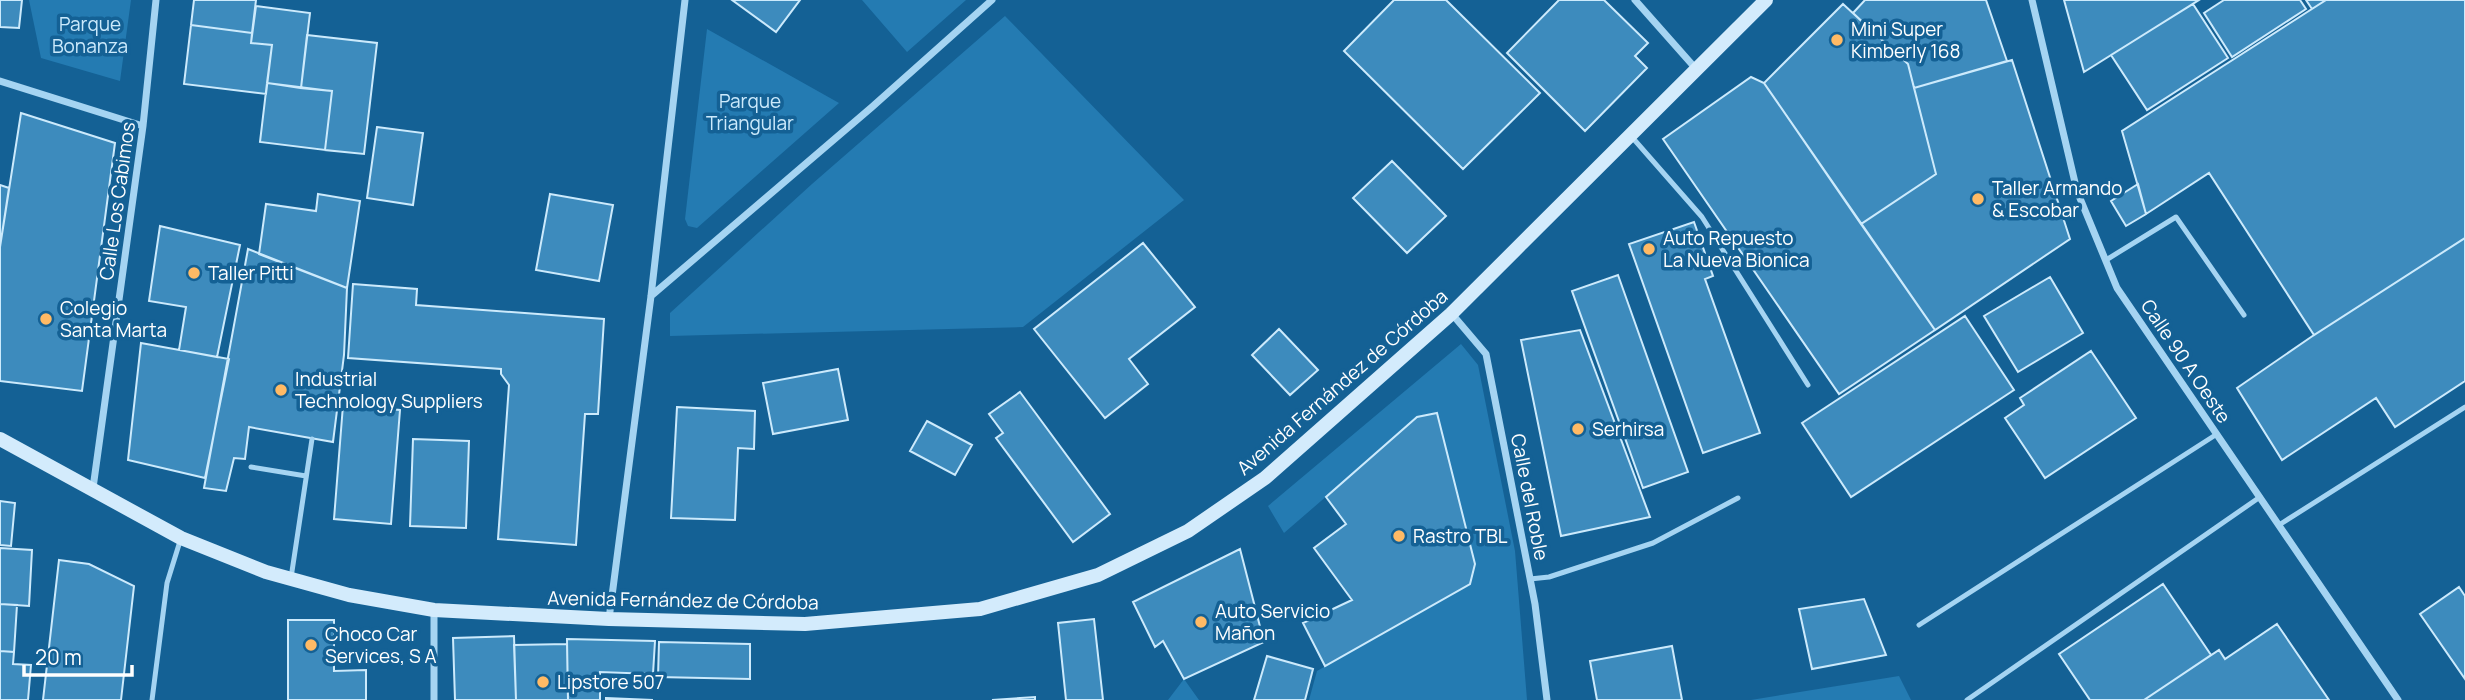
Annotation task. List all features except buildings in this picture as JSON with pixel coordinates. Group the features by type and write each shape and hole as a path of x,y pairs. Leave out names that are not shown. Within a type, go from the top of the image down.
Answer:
{"main road":[{"name":"Avenida Fernández de Córdoba","path":"0,439 181,538 266,572 349,595 434,610 609,619 805,624 980,609 1098,575 1188,531 1265,478 1451,314 1766,0"}],"street":[{"name":"Calle Los Cabimos","path":"93,488 143,126 156,0"},
{"path":"609,619 651,296 685,0"},
{"path":"651,296 872,107 992,0"},
{"path":"1635,0 1698,70"},
{"name":"Calle 90 A Oeste","path":"2032,0 2077,191 2117,288 2398,700"},
{"path":"0,81 143,126"},
{"name":"Calle del Roble","path":"1451,314 1486,354 1530,579 1547,700"},
{"path":"434,610 434,700"}],"lane":[{"path":"1631,136 1702,217 1808,385"},
{"path":"2106,260 2176,217 2244,315"},
{"path":"2279,525 2465,407"},
{"path":"1919,625 2217,434"},
{"path":"291,578 312,439"},
{"path":"251,467 306,476"},
{"path":"1967,700 2260,497"},
{"path":"1530,579 1549,577 1653,543 1738,498"},
{"path":"152,700 167,583 181,538"}],"green space":[{"name":"Parque Bonanza","path":"29,0 131,0 120,81 41,58"},
{"path":"862,0 966,0 907,52"},
{"path":"1005,16 1184,200 1023,327 670,336 670,313 812,184"},
{"name":"Parque Triangular","path":"707,29 839,103 697,228 688,226 685,219"},
{"path":"1461,344 1478,365 1515,551 1527,700 1309,700 1317,671 1470,584 1475,564 1437,414 1417,418 1284,533 1268,506"},
{"path":"1899,676 1911,700 1751,700"},
{"path":"1184,679 1199,700 1168,700"}],"place":[{"name":"Mini Super Kimberly 168","path":"1837,40"},
{"name":"Taller Armando & Escobar","path":"1978,199"},
{"name":"Auto Repuesto La Nueva Bionica","path":"1649,249"},
{"name":"Taller Pitti","path":"194,273"},
{"name":"Colegio Santa Marta","path":"46,319"},
{"name":"Industrial Technology Suppliers","path":"281,390"},
{"name":"Serhirsa","path":"1578,429"},
{"name":"Rastro TBL","path":"1399,536"},
{"name":"Auto Servicio Mañon","path":"1201,622"},
{"name":"Choco Car Services, S A","path":"311,645"},
{"name":"Lipstore 507","path":"543,682"}]}
